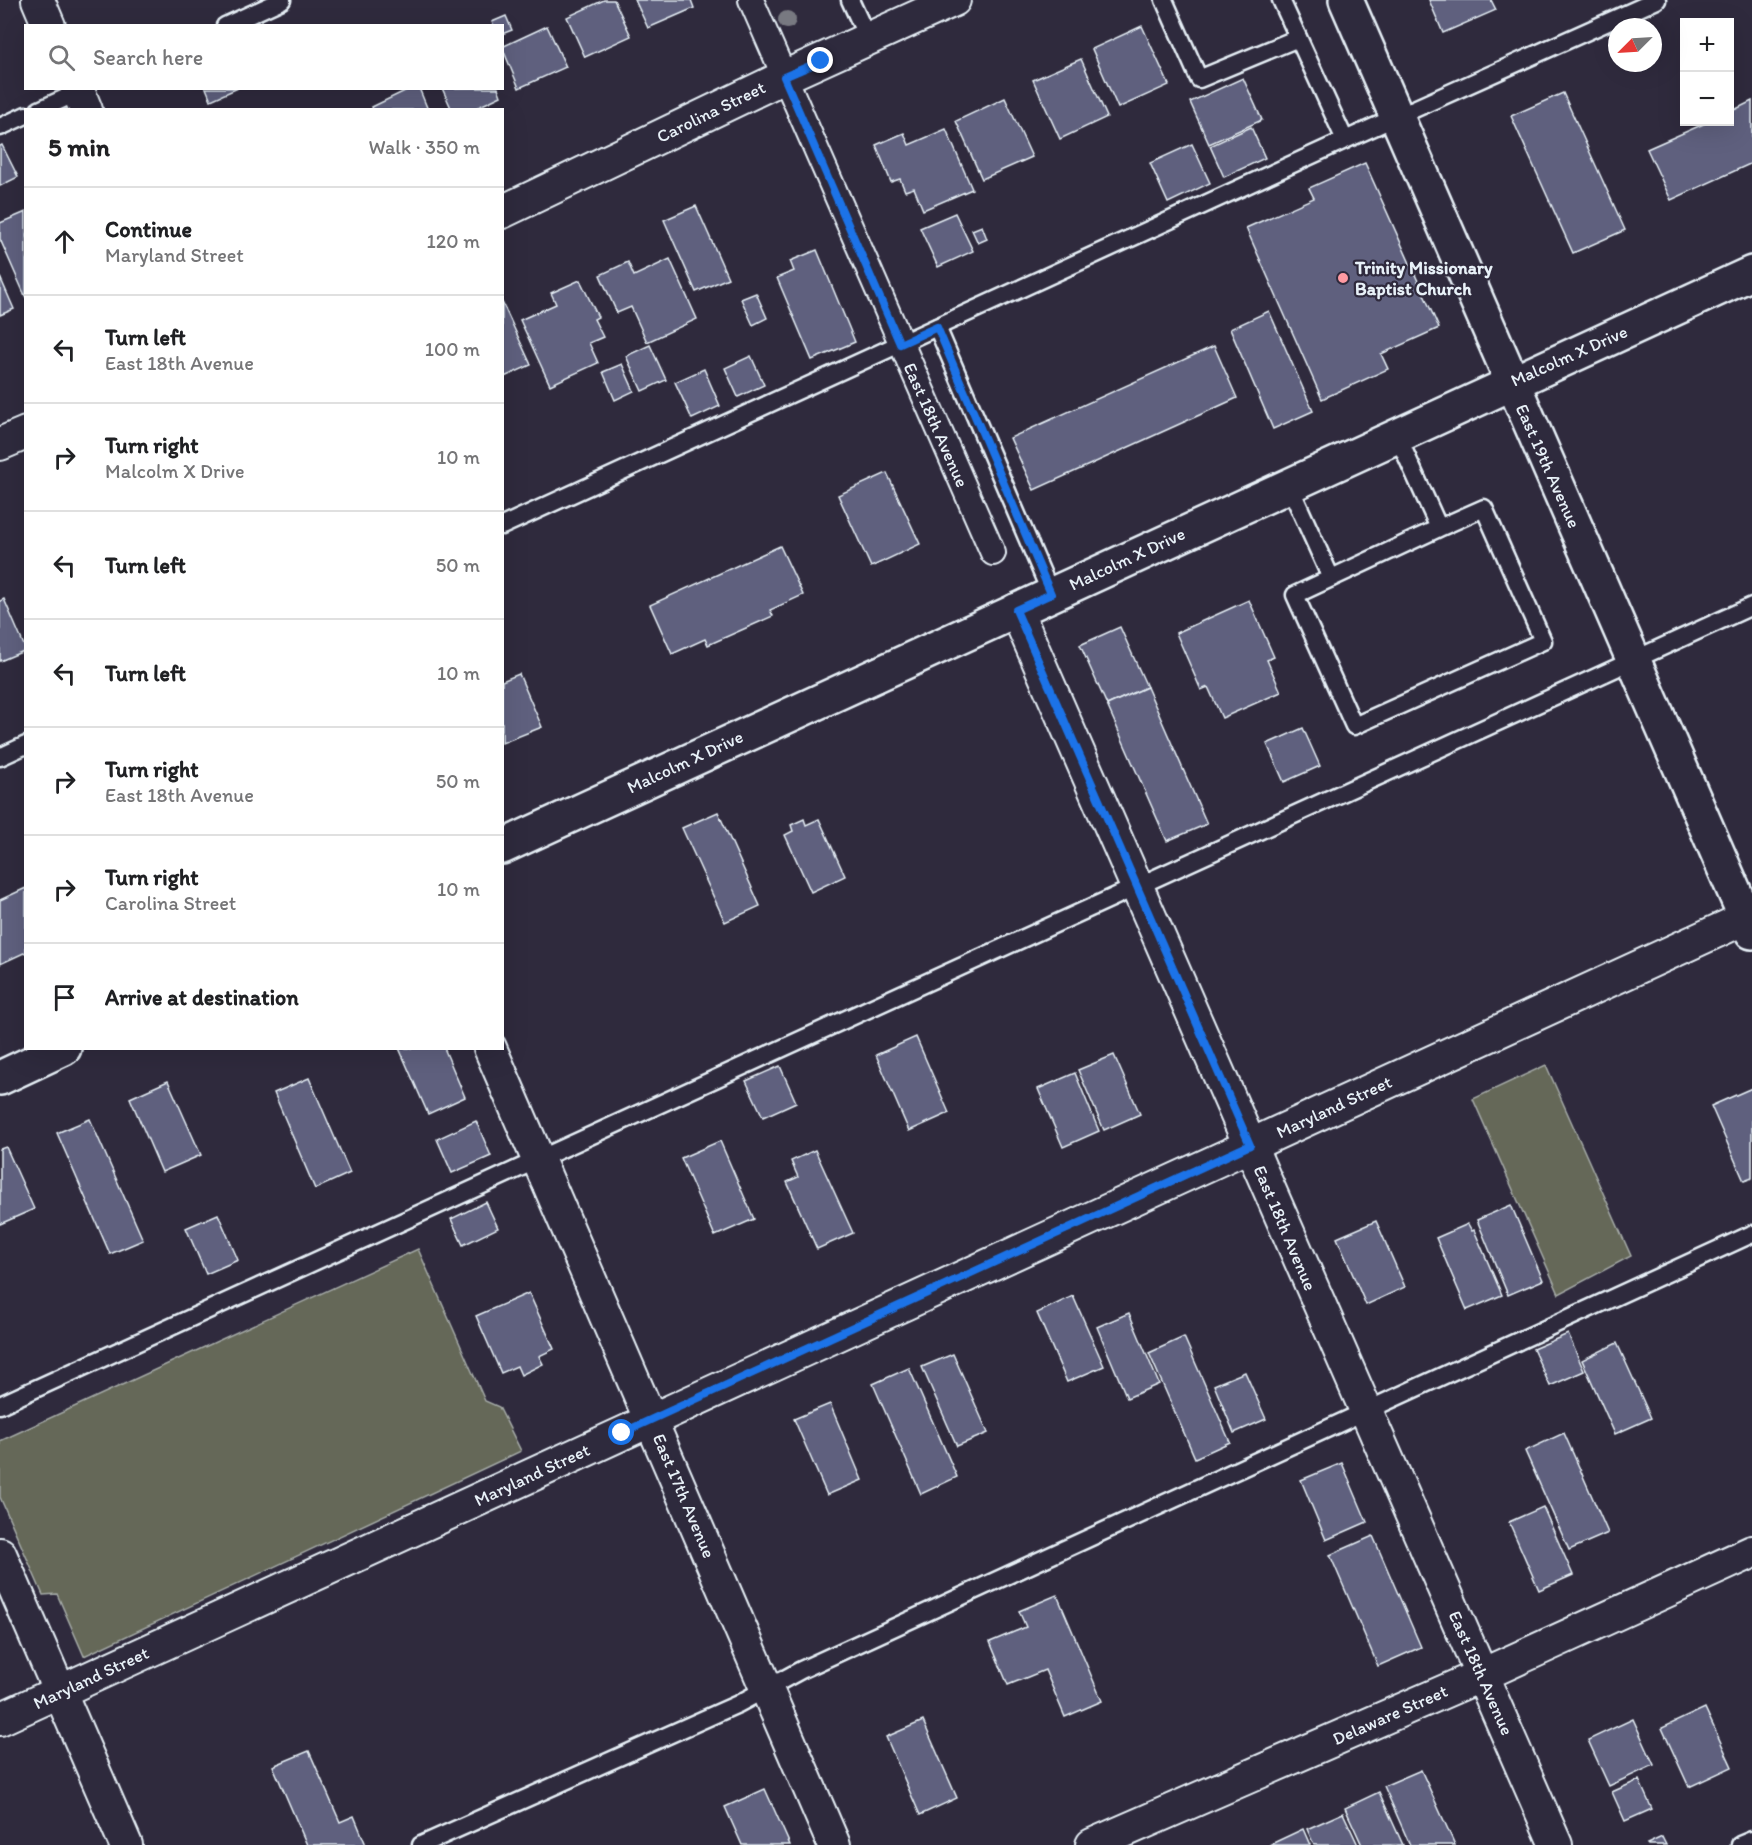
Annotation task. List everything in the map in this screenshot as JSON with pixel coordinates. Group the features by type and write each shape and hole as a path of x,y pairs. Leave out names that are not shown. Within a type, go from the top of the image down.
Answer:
{"street":[{"path":"38,0 48,24"},
{"name":"East 18th Avenue","path":"751,0 993,553"},
{"name":"Carolina Street","path":"504,211 784,77 954,0"},
{"name":"East 19th Avenue","path":"1346,0 1633,660 1750,922"},
{"name":"Malcolm X Drive","path":"504,846 1752,273"},
{"path":"0,444 24,434"},
{"name":"East 18th Avenue","path":"1016,610 1556,1845"},
{"name":"Maryland Street","path":"0,1719 1250,1145 1750,922"},
{"path":"0,1078 60,1050"},
{"name":"East 17th Avenue","path":"491,1050 834,1845"},
{"name":"Delaware Street","path":"1092,1845 1482,1675 1752,1552"},
{"path":"0,1554 126,1845"}],"lane":[{"path":"229,24 282,0"},
{"path":"850,0 868,39"},
{"path":"1164,0 1199,80 1298,38"},
{"path":"1281,0 1345,140"},
{"path":"504,525 1345,140 1657,0"},
{"path":"45,108 82,95"},
{"path":"0,127 24,117"},
{"path":"937,327 1051,594"},
{"path":"1397,435 1439,528"},
{"path":"1288,485 1331,578"},
{"path":"1484,508 1543,641 1354,726 1295,594 1439,528 1484,508"},
{"path":"0,1405 1752,606"},
{"path":"0,757 24,746"},
{"path":"422,1845 738,1704 801,1670 1752,1234"},
{"path":"1740,1845 1752,1840"}],"green space":[{"path":"1546,1065 1631,1256 1559,1294 1473,1099"},
{"path":"418,1249 485,1401 499,1407 521,1451 84,1656 57,1594 43,1595 0,1497 0,1441"}],"building":[{"path":"604,0 614,0 631,36 585,57 567,17"},
{"path":"635,0 691,0 694,8 648,28"},
{"path":"1429,0 1491,0 1496,10 1443,33"},
{"path":"506,16 512,30 504,33 504,24 493,24 492,22"},
{"path":"547,26 566,67 519,88 504,52 504,46"},
{"path":"1142,26 1169,85 1118,108 1092,49"},
{"path":"1081,59 1107,117 1060,139 1033,80"},
{"path":"1243,78 1262,120 1209,144 1190,102"},
{"path":"207,90 234,90 211,100"},
{"path":"407,90 420,90 427,108 372,108"},
{"path":"443,90 499,90 501,96 476,108 451,108"},
{"path":"1563,93 1625,230 1573,253 1511,116"},
{"path":"1005,98 1032,157 982,179 956,121"},
{"path":"1752,101 1752,163 1671,200 1647,149 1699,126 1734,126 1734,110"},
{"path":"1251,127 1265,158 1224,177 1210,146"},
{"path":"946,129 972,189 923,210 914,188 905,191 900,179 891,182 876,145 904,133 909,145"},
{"path":"1192,144 1210,183 1168,203 1150,163"},
{"path":"2,145 18,177 0,186 0,146"},
{"name":"Trinity Missionary Baptist Church","path":"1365,163 1439,328 1381,354 1388,369 1322,399 1246,228 1314,198 1309,188"},
{"path":"696,206 728,278 696,292 664,220"},
{"path":"24,213 24,293 0,239 0,223"},
{"path":"955,213 973,251 938,267 920,228"},
{"path":"982,226 987,239 978,243 972,230"},
{"path":"817,250 855,342 812,360 777,278 794,271 790,261"},
{"path":"670,259 697,319 647,342 631,307 617,313 600,275 628,262 634,276"},
{"path":"0,277 14,309 0,315"},
{"path":"580,280 598,317 594,319 603,337 589,343 598,363 550,385 520,320 556,304 551,293"},
{"path":"756,293 767,318 753,325 741,299"},
{"path":"504,306 531,365 504,377"},
{"path":"1269,311 1313,411 1273,429 1230,329"},
{"path":"650,345 666,380 642,391 626,356"},
{"path":"1214,346 1237,398 1034,490 1010,438"},
{"path":"751,356 764,385 738,397 725,368"},
{"path":"622,364 634,391 615,400 603,372"},
{"path":"704,369 720,406 692,419 675,382"},
{"path":"887,473 920,544 871,567 838,495"},
{"path":"780,546 803,595 770,610 773,616 708,645 705,639 672,654 650,605"},
{"path":"4,599 24,645 24,651 0,661 0,601"},
{"path":"1249,600 1274,657 1267,660 1281,692 1222,718 1208,687 1201,690 1176,633"},
{"path":"1120,627 1147,687 1107,705 1080,645"},
{"path":"519,674 542,727 504,742 504,680"},
{"path":"1147,687 1207,824 1167,841 1107,705"},
{"path":"1303,728 1320,766 1284,782 1267,744"},
{"path":"718,812 760,906 725,922 682,828"},
{"path":"804,819 806,825 819,819 845,876 811,892 785,835 793,831 791,825"},
{"path":"24,889 24,953 0,964 0,900"},
{"path":"916,1037 949,1113 909,1131 876,1055"},
{"path":"400,1050 445,1050 465,1097 428,1114"},
{"path":"1114,1055 1140,1114 1104,1130 1078,1070"},
{"path":"780,1066 796,1102 763,1117 746,1081"},
{"path":"1075,1073 1099,1131 1063,1147 1038,1089"},
{"path":"309,1078 350,1173 315,1189 274,1093"},
{"path":"168,1081 201,1155 162,1172 130,1098"},
{"path":"1752,1088 1752,1178 1744,1181 1711,1106"},
{"path":"90,1119 143,1240 110,1254 57,1133"},
{"path":"476,1121 491,1156 452,1173 437,1139"},
{"path":"720,1141 754,1219 715,1236 681,1158"},
{"path":"6,1147 34,1209 0,1224 0,1149"},
{"path":"815,1150 853,1233 817,1249 787,1182 798,1177 791,1161"},
{"path":"486,1202 498,1228 463,1245 451,1219"},
{"path":"1511,1205 1543,1280 1508,1295 1477,1220"},
{"path":"218,1214 238,1260 206,1274 186,1228"},
{"path":"1376,1221 1405,1287 1366,1305 1337,1238"},
{"path":"1468,1224 1472,1231 1474,1230 1502,1295 1467,1310 1436,1238"},
{"path":"529,1293 554,1349 539,1356 543,1364 521,1375 517,1366 501,1373 476,1316"},
{"path":"1073,1296 1104,1366 1067,1382 1037,1313"},
{"path":"1129,1313 1159,1384 1127,1398 1097,1327"},
{"path":"1568,1334 1584,1371 1550,1386 1533,1349"},
{"path":"1184,1337 1230,1442 1195,1458 1149,1353"},
{"path":"1617,1343 1651,1418 1615,1434 1582,1360"},
{"path":"953,1354 988,1433 957,1446 922,1367"},
{"path":"909,1368 957,1477 921,1494 873,1384"},
{"path":"1245,1372 1266,1419 1234,1433 1214,1385"},
{"path":"830,1404 862,1480 827,1495 794,1419"},
{"path":"1564,1433 1608,1533 1569,1550 1525,1451"},
{"path":"1342,1463 1367,1522 1326,1540 1301,1480"},
{"path":"1543,1507 1573,1575 1539,1590 1509,1522"},
{"path":"1373,1536 1421,1647 1378,1666 1330,1555"},
{"path":"1057,1595 1102,1701 1065,1717 1045,1670 1008,1685 990,1642 1026,1627 1019,1611"},
{"path":"1705,1708 1732,1767 1689,1787 1662,1728"},
{"path":"1633,1719 1654,1765 1609,1786 1588,1740"},
{"path":"923,1721 957,1798 920,1815 886,1737"},
{"path":"309,1751 340,1822 354,1816 366,1845 307,1845 273,1766"},
{"path":"1421,1770 1455,1845 1410,1845 1384,1786"},
{"path":"1639,1780 1652,1809 1625,1821 1612,1792"},
{"path":"765,1789 790,1845 742,1845 725,1807"},
{"path":"1379,1792 1403,1845 1362,1845 1345,1808"},
{"path":"1343,1813 1358,1845 1314,1845 1307,1829"},
{"path":"1303,1829 1310,1845 1269,1845"},
{"path":"1662,1837 1666,1845 1647,1844"}],"place":[{"name":"Trinity Missionary Baptist Church","path":"1343,278"}],"route":[{"path":"622,1433 1250,1145 1016,610 1051,594 937,327 900,344 784,77 821,61"}]}
